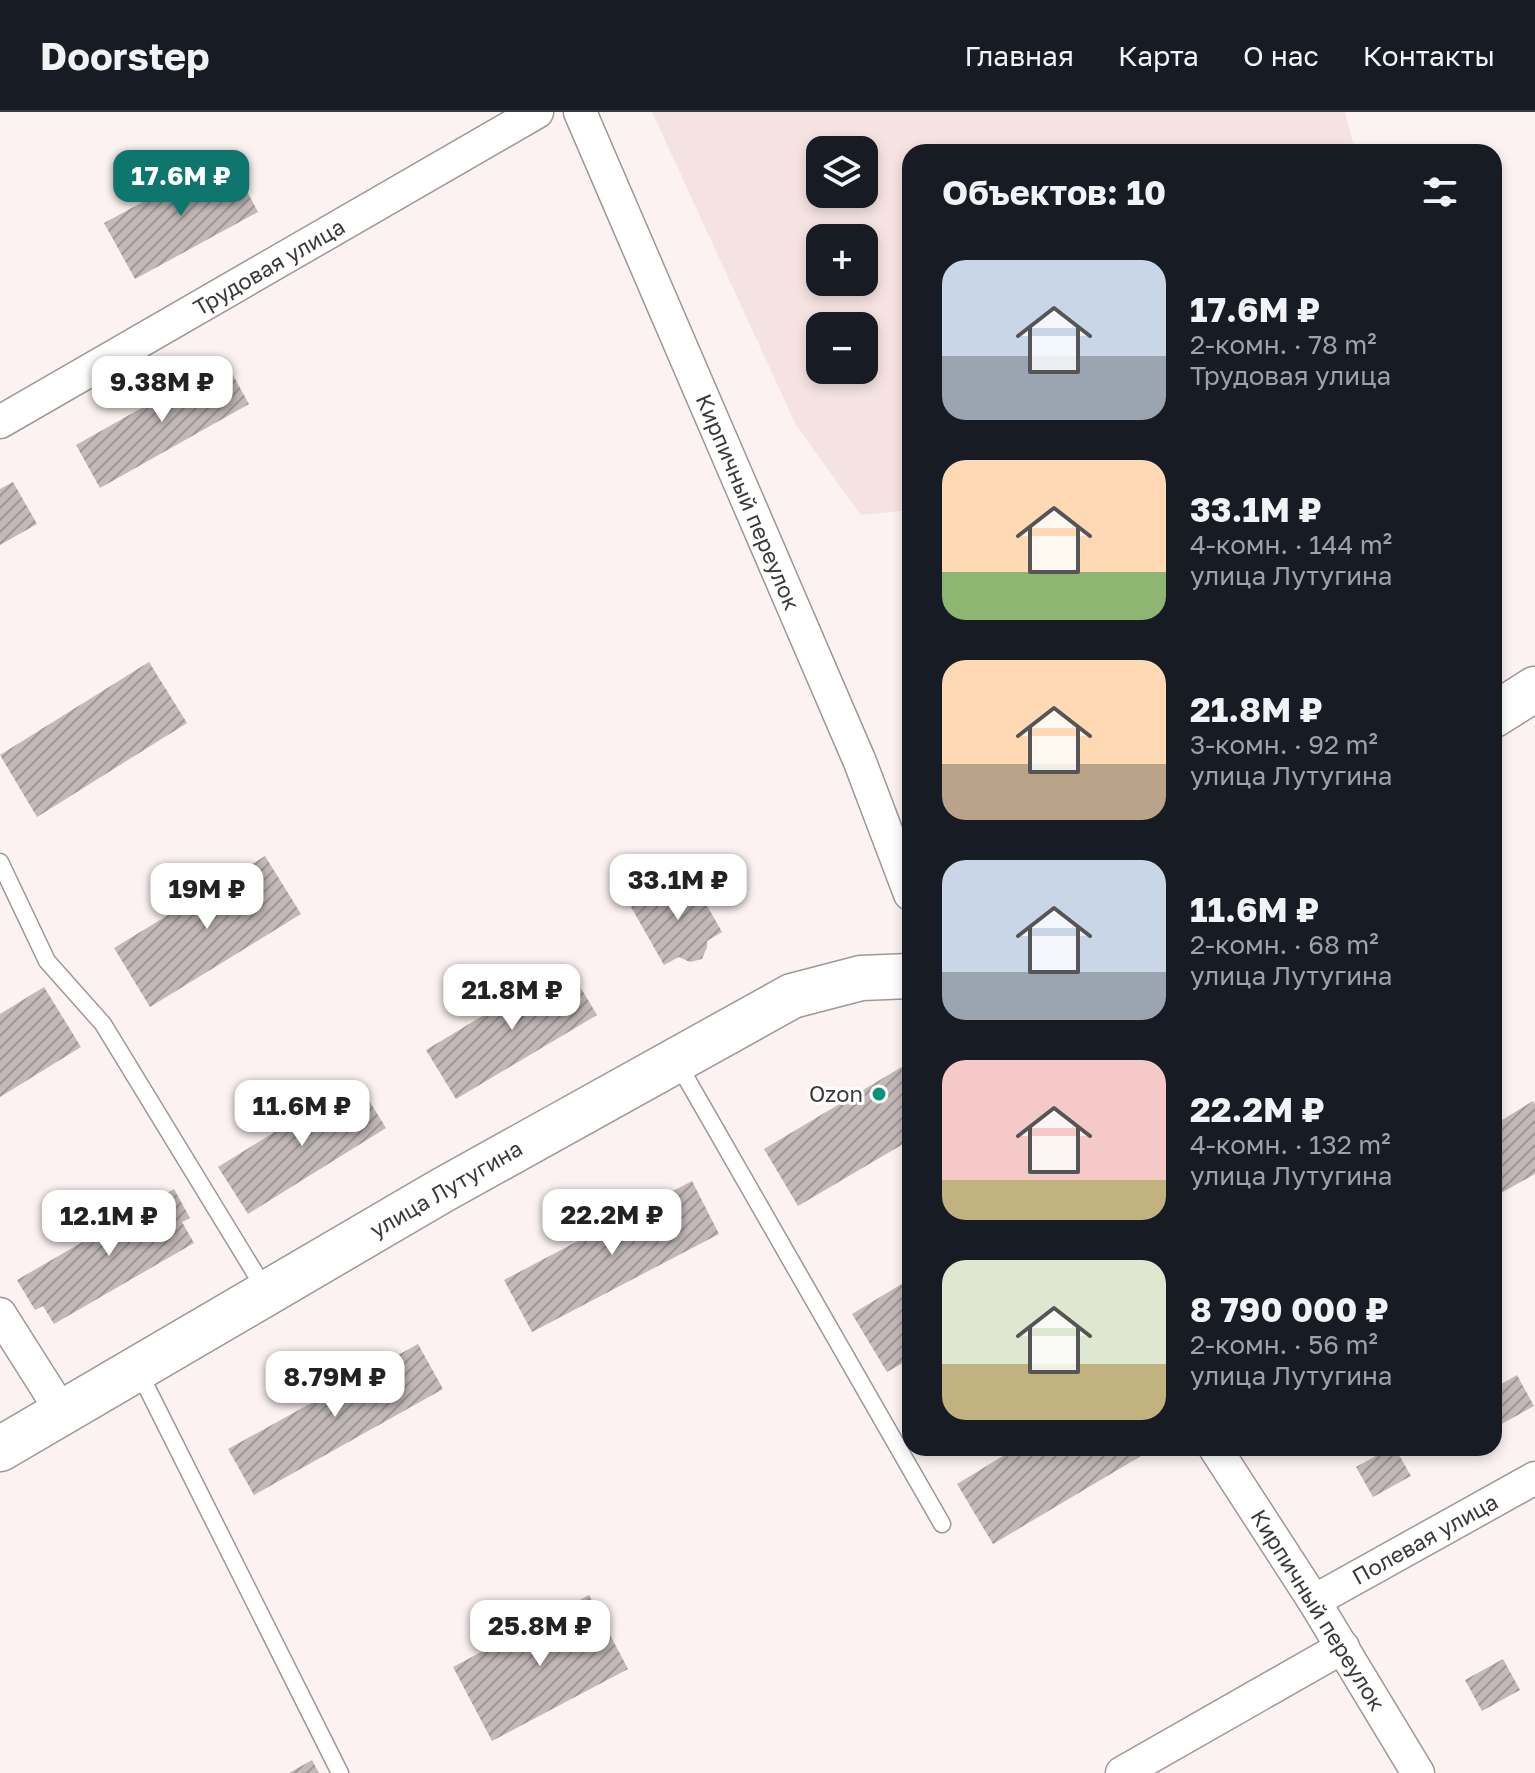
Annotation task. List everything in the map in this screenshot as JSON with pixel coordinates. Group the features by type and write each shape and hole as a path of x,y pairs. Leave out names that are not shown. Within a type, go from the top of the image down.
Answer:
{"main road":[{"path":"1502,710 1535,689"},
{"name":"улица Лутугина","path":"0,1449 441,1191 792,996 861,978 902,976"}],"street":[{"name":"Трудовая улица","path":"0,422 537,112"},
{"name":"Кирпичный переулок","path":"580,112 860,762 902,873"},
{"path":"0,1314 62,1412"},
{"name":"Кирпичный переулок","path":"1220,1456 1343,1647 1418,1773"},
{"name":"Полевая улица","path":"1314,1601 1535,1478"},
{"path":"1122,1773 1343,1647"}],"lane":[{"path":"0,862 47,961 103,1024 267,1293"},
{"path":"676,1060 902,1454"},
{"path":"137,1368 340,1773"},
{"path":"903,1456 942,1524"}],"shaded area":[{"path":"652,112 1345,112 1353,144 902,144 902,511 861,515 796,425"}],"building":[{"path":"228,156 258,212 135,279 104,223"},
{"path":"225,361 249,404 100,488 76,445"},
{"path":"13,482 37,524 0,545 0,489"},
{"path":"149,662 187,723 37,817 0,755"},
{"path":"265,856 301,914 150,1007 114,948"},
{"path":"689,874 722,932 707,941 702,959 690,962 679,957 664,965 631,907"},
{"path":"567,965 597,1015 456,1099 426,1050"},
{"path":"44,987 81,1047 0,1097 0,1014"},
{"path":"902,1067 902,1145 798,1206 764,1149"},
{"path":"357,1081 386,1128 248,1214 218,1167"},
{"path":"1533,1101 1535,1104 1535,1174 1502,1193 1502,1120"},
{"path":"692,1181 719,1234 532,1332 504,1280"},
{"path":"174,1189 190,1218 182,1222 194,1243 54,1324 43,1306 35,1310 17,1280"},
{"path":"902,1284 902,1364 887,1372 852,1314"},
{"path":"418,1344 443,1389 254,1495 228,1449"},
{"path":"1517,1375 1534,1406 1502,1424 1502,1383"},
{"path":"1003,1456 1141,1456 993,1544 957,1484"},
{"path":"1376,1456 1400,1456 1411,1476 1373,1497 1356,1467"},
{"path":"589,1595 628,1669 492,1741 453,1667"},
{"path":"1503,1659 1520,1690 1482,1711 1465,1680"},
{"path":"312,1760 319,1773 289,1773"}],"place":[{"name":"Ozon","path":"879,1094"}]}
